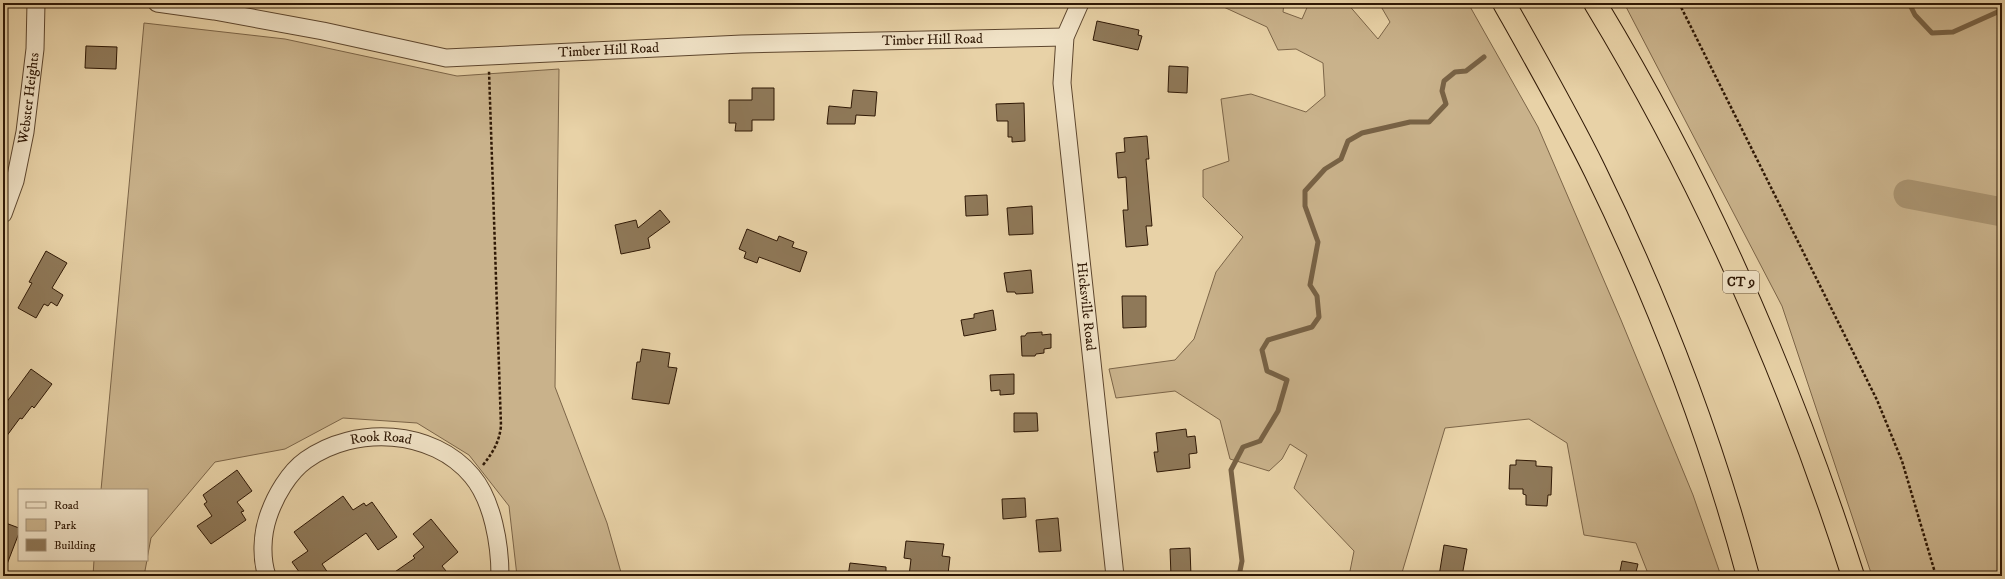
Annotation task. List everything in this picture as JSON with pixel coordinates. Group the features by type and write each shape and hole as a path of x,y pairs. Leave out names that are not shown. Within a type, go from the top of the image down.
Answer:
{"highway":[{"path":"1504,3 1594,170 1650,294 1702,428 1748,576"},
{"name":"CT 9","path":"1595,3 1674,145 1743,285 1796,414 1826,493 1853,576"}],"street":[{"name":"Webster Heights","path":"3,214 16,181 25,132 34,49 36,3"},
{"name":"Timber Hill Road","path":"157,3 214,11 322,31 446,58 742,44 1065,37"},
{"path":"1065,37 1080,3"},
{"name":"Hicksville Road","path":"1065,37 1062,83 1115,576"},
{"name":"Rook Road","path":"267,576 263,550 265,526 273,503 290,476 306,460 334,446 357,439 376,437 400,438 420,442 439,449 461,464 473,477 487,504 497,531 500,576"}],"path":[{"path":"1679,3 1877,400 1902,461 1936,576"},
{"path":"473,477 494,451 499,439 500,426 489,57"}],"green space":[{"path":"1215,3 1284,3 1283,12 1302,19 1309,3 1347,3 1378,39 1390,22 1379,3 1468,3 1538,127 1621,320 1693,495 1721,576 1649,576 1636,543 1584,535 1567,443 1529,419 1445,428 1401,576 1349,576 1354,551 1294,488 1307,455 1290,444 1282,459 1269,471 1230,459 1220,420 1175,391 1116,398 1109,369 1175,360 1194,339 1216,272 1243,237 1203,197 1203,170 1229,161 1221,99 1251,94 1306,112 1325,96 1323,63 1296,49 1278,50 1267,27"},
{"path":"1624,3 2002,3 2002,576 1872,576 1782,306"},
{"path":"144,23 285,39 457,76 559,69 555,387 607,523 622,576 517,576 509,506 469,455 417,423 343,418 285,449 215,462 151,538 148,554 148,489 101,489"},
{"path":"94,561 147,561 144,576 93,576"}],"building":[{"path":"1097,21 1139,30 1138,35 1142,36 1138,50 1093,40"},
{"path":"86,46 117,47 116,69 85,68"},
{"path":"1169,66 1188,67 1187,93 1168,92"},
{"path":"752,88 774,88 774,120 752,120 752,131 735,131 736,123 729,123 729,100 752,100"},
{"path":"853,90 877,92 875,116 856,115 855,124 827,124 829,106 851,108"},
{"path":"1024,103 1025,141 1012,142 1012,137 1008,137 1008,121 997,121 996,104"},
{"path":"1147,136 1149,159 1146,159 1152,226 1146,226 1148,245 1126,247 1123,210 1128,210 1126,177 1118,178 1116,153 1125,152 1124,138"},
{"path":"987,195 988,215 966,216 965,196"},
{"path":"1032,206 1033,234 1009,235 1007,208"},
{"path":"660,210 670,222 648,238 650,248 621,254 615,225 636,220 638,228"},
{"path":"747,229 777,241 779,236 794,242 792,247 807,252 800,272 759,257 757,263 744,258 746,252 739,249"},
{"path":"46,251 67,263 52,288 63,295 57,306 51,302 48,306 44,304 36,318 18,308 32,283 29,282"},
{"path":"1031,270 1033,293 1016,294 1015,292 1007,292 1004,273"},
{"path":"1122,296 1146,296 1146,327 1123,328"},
{"path":"993,310 996,330 964,336 961,320 974,318 974,314"},
{"path":"1042,332 1042,335 1051,334 1051,348 1044,349 1044,353 1036,354 1035,356 1022,356 1021,336 1025,336 1027,333"},
{"path":"642,349 670,353 668,367 677,368 669,404 632,399 637,362 640,362"},
{"path":"31,369 52,384 34,408 32,406 22,419 20,418 3,441 3,407"},
{"path":"1014,374 1014,394 1000,395 1000,390 991,391 990,375"},
{"path":"1014,413 1037,413 1038,431 1014,432"},
{"path":"1186,429 1187,437 1195,436 1197,453 1189,454 1190,468 1157,472 1154,452 1158,452 1156,433"},
{"path":"1516,460 1536,461 1536,466 1552,467 1551,495 1548,495 1547,506 1526,505 1526,495 1523,494 1523,489 1509,489 1510,465 1516,465"},
{"path":"237,470 252,491 237,502 244,511 241,512 246,520 211,544 197,526 212,516 204,504 207,502 203,495"},
{"path":"343,496 353,510 364,503 366,506 372,502 397,537 378,550 366,533 322,564 330,576 302,576 292,562 308,551 294,532"},
{"path":"1025,498 1026,517 1003,519 1002,499"},
{"path":"1058,518 1061,551 1039,552 1036,520"},
{"path":"431,519 458,552 442,566 450,576 389,576 415,558 413,556 424,547 413,534"},
{"path":"3,522 18,528 18,536 4,572"},
{"path":"906,541 944,544 942,556 950,557 948,574 941,573 940,576 909,576 911,559 904,558"},
{"path":"1444,545 1467,549 1462,576 1439,576"},
{"path":"1190,548 1191,576 1171,576 1170,549"},
{"path":"1622,561 1638,564 1635,576 1619,576"},
{"path":"850,563 886,567 886,576 848,576"}],"waterway":[{"path":"1909,3 1915,15 1932,33 1953,32 2002,10"},
{"path":"1239,576 1242,561 1231,470 1243,447 1260,441 1278,411 1287,380 1267,371 1262,350 1268,340 1312,327 1319,317 1317,296 1310,285 1318,242 1305,206 1305,191 1325,169 1341,159 1348,141 1362,133 1410,122 1429,122 1446,104 1442,91 1444,81 1455,72 1466,71 1484,57"},
{"path":"1908,194 2002,212"}]}
